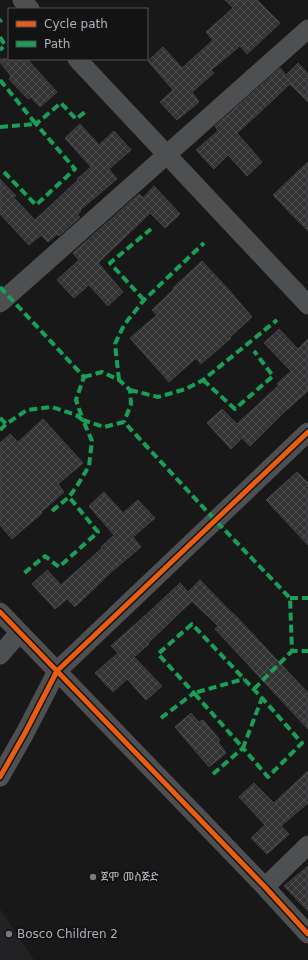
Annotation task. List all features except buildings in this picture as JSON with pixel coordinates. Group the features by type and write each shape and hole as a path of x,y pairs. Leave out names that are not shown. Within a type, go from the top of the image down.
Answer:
{"street":[{"path":"22,0 29,8"},
{"path":"0,303 308,29"},
{"path":"78,60 308,305"},
{"path":"0,777 57,671 308,432"},
{"path":"0,612 265,887 308,934"},
{"path":"0,656 20,633"},
{"path":"265,887 308,845"}],"shaded area":[{"name":"Bosco Children 2","path":"0,909 34,960 0,960"}],"marked path":[{"path":"0,37 5,45 0,50"},
{"path":"0,80 36,124"},
{"path":"4,172 36,205 75,169 36,124 61,103 76,119 85,112"},
{"path":"0,127 36,124"},
{"path":"144,300 110,263 151,229"},
{"path":"119,380 115,344 124,325 144,300 204,243"},
{"path":"0,287 84,377 76,400 83,420 104,427 124,422 290,598 292,651 308,651"},
{"path":"130,390 158,397 186,389 203,380 277,320"},
{"path":"203,380 235,409 273,376 254,351"},
{"path":"84,377 102,372 119,380 130,390 131,404 124,422"},
{"path":"0,418 6,424 27,410 52,407 76,415 83,420 92,441 89,466 69,497 98,532 59,567 45,556 23,574"},
{"path":"0,430 6,424"},
{"path":"52,511 69,497"},
{"path":"290,598 308,598"},
{"path":"161,718 194,693 158,654 192,624 262,698 243,748 194,693 244,679"},
{"path":"254,689 292,651"},
{"path":"213,774 243,748 268,777 302,743 262,698"}],"cycle path":[{"path":"0,777 57,671 308,432"},
{"path":"0,612 265,887 308,934"}],"place":[{"name":"ጀሞ መስጅድ","path":"93,877"},
{"name":"Bosco Children 2","path":"9,934"}]}
